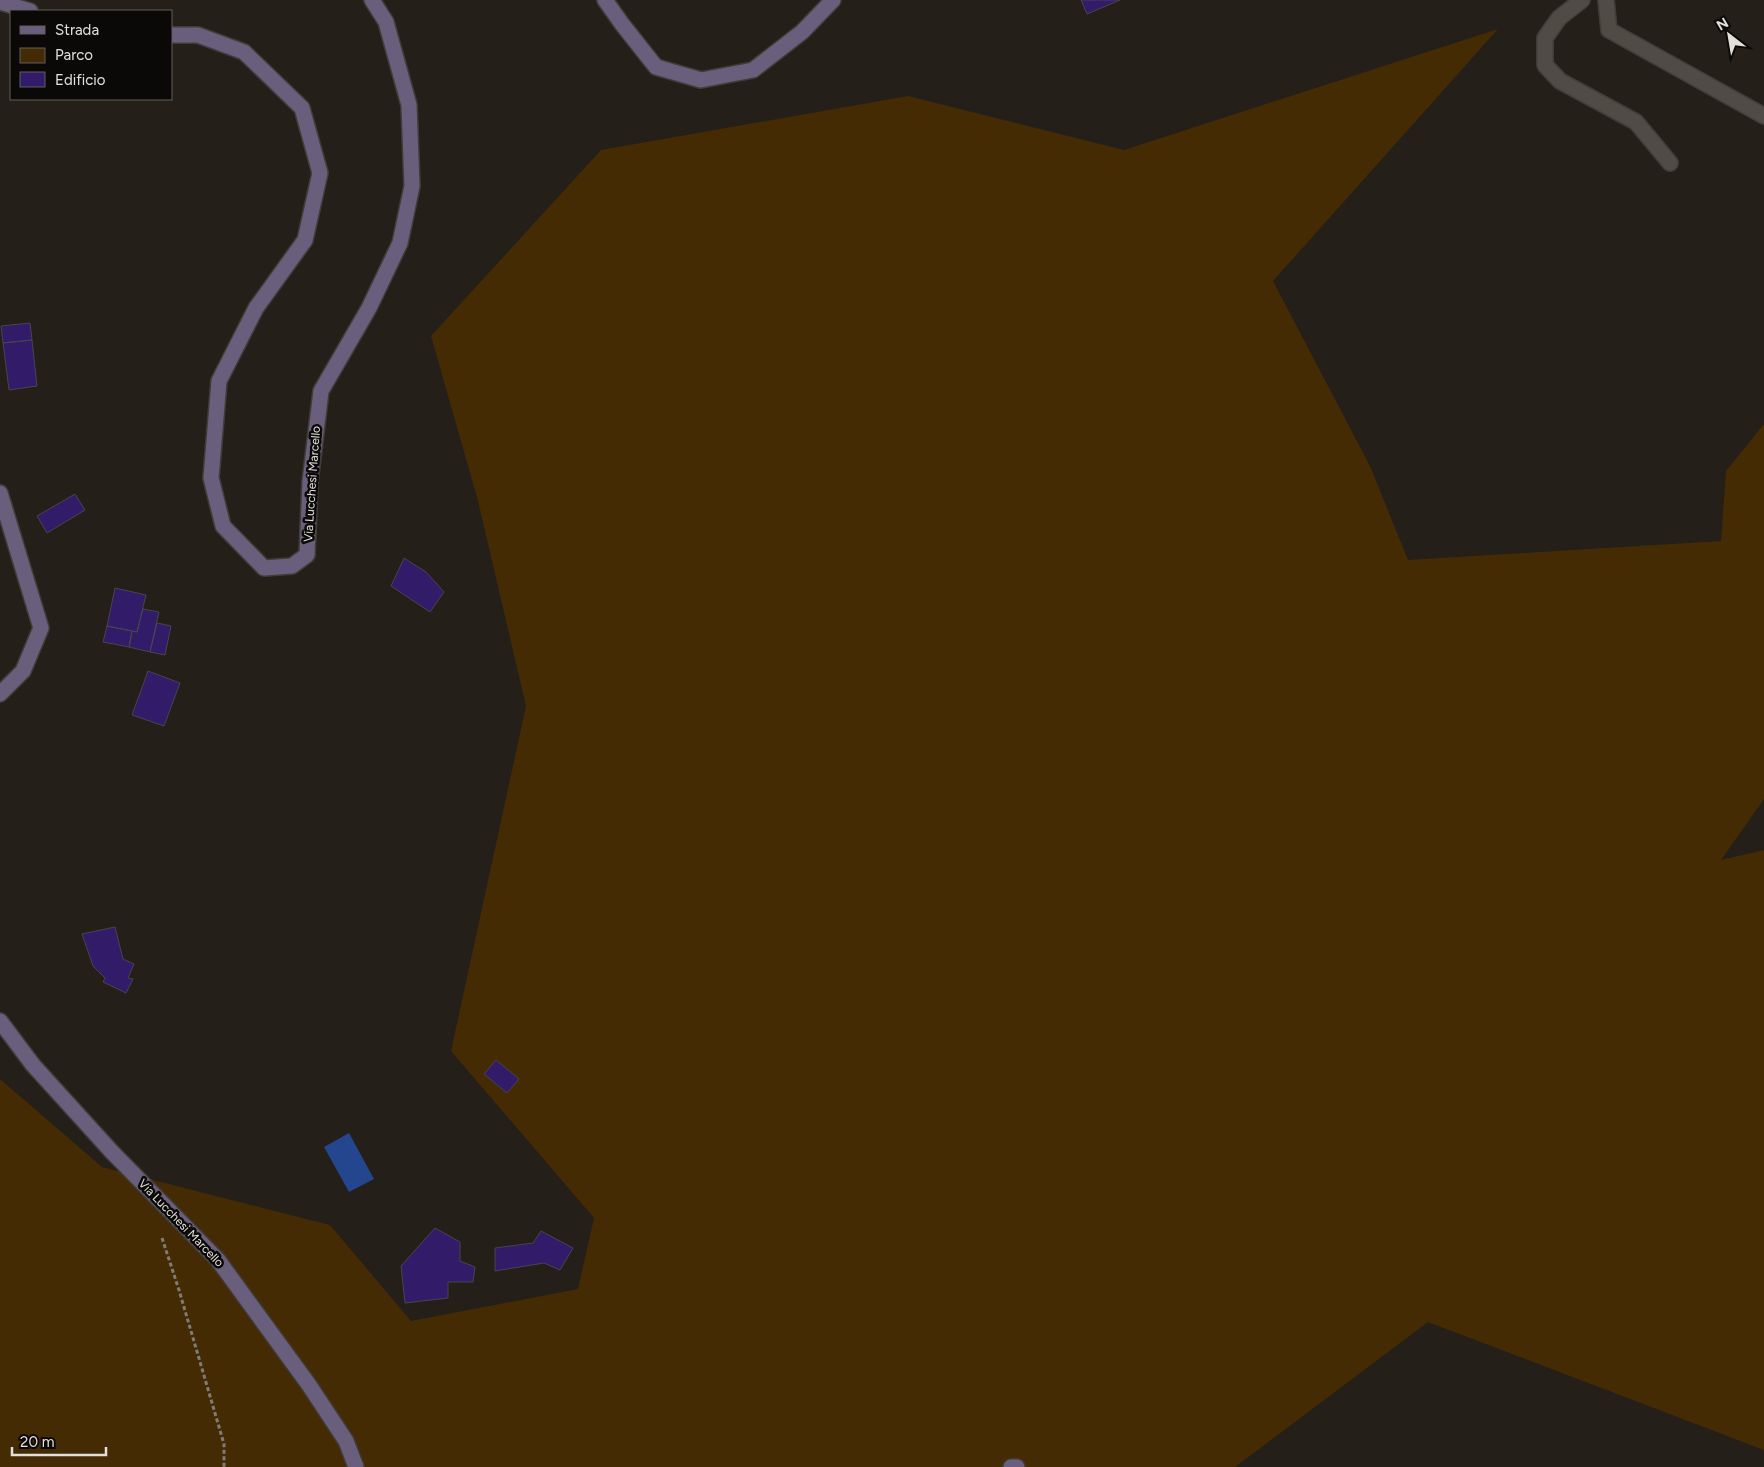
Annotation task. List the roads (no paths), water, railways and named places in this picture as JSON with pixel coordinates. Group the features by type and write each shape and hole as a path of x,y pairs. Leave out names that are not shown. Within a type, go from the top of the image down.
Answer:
{"street":[{"name":"Via Lucchesi Marcello","path":"172,36 198,35 244,52 302,108 320,173 305,240 256,308 219,382 211,478 223,526 264,568 292,566 307,555 310,482 321,391 369,308 400,243 412,186 409,105 386,22 372,0"},
{"path":"606,0 622,24 656,67 701,80 753,70 802,32 833,0"},
{"path":"1582,0 1558,18 1545,38 1545,65 1560,81 1636,122 1670,163"},
{"path":"1606,0 1609,30 1764,116"},
{"path":"0,2 27,10"},
{"path":"0,493 42,628 23,671 0,694"},
{"name":"Via Lucchesi Marcello","path":"0,1021 33,1065 106,1145 218,1260 309,1385 346,1441 356,1467"},
{"path":"1010,1467 1017,1467"}],"water":[{"path":"349,1133 374,1179 349,1192 324,1147"}]}
